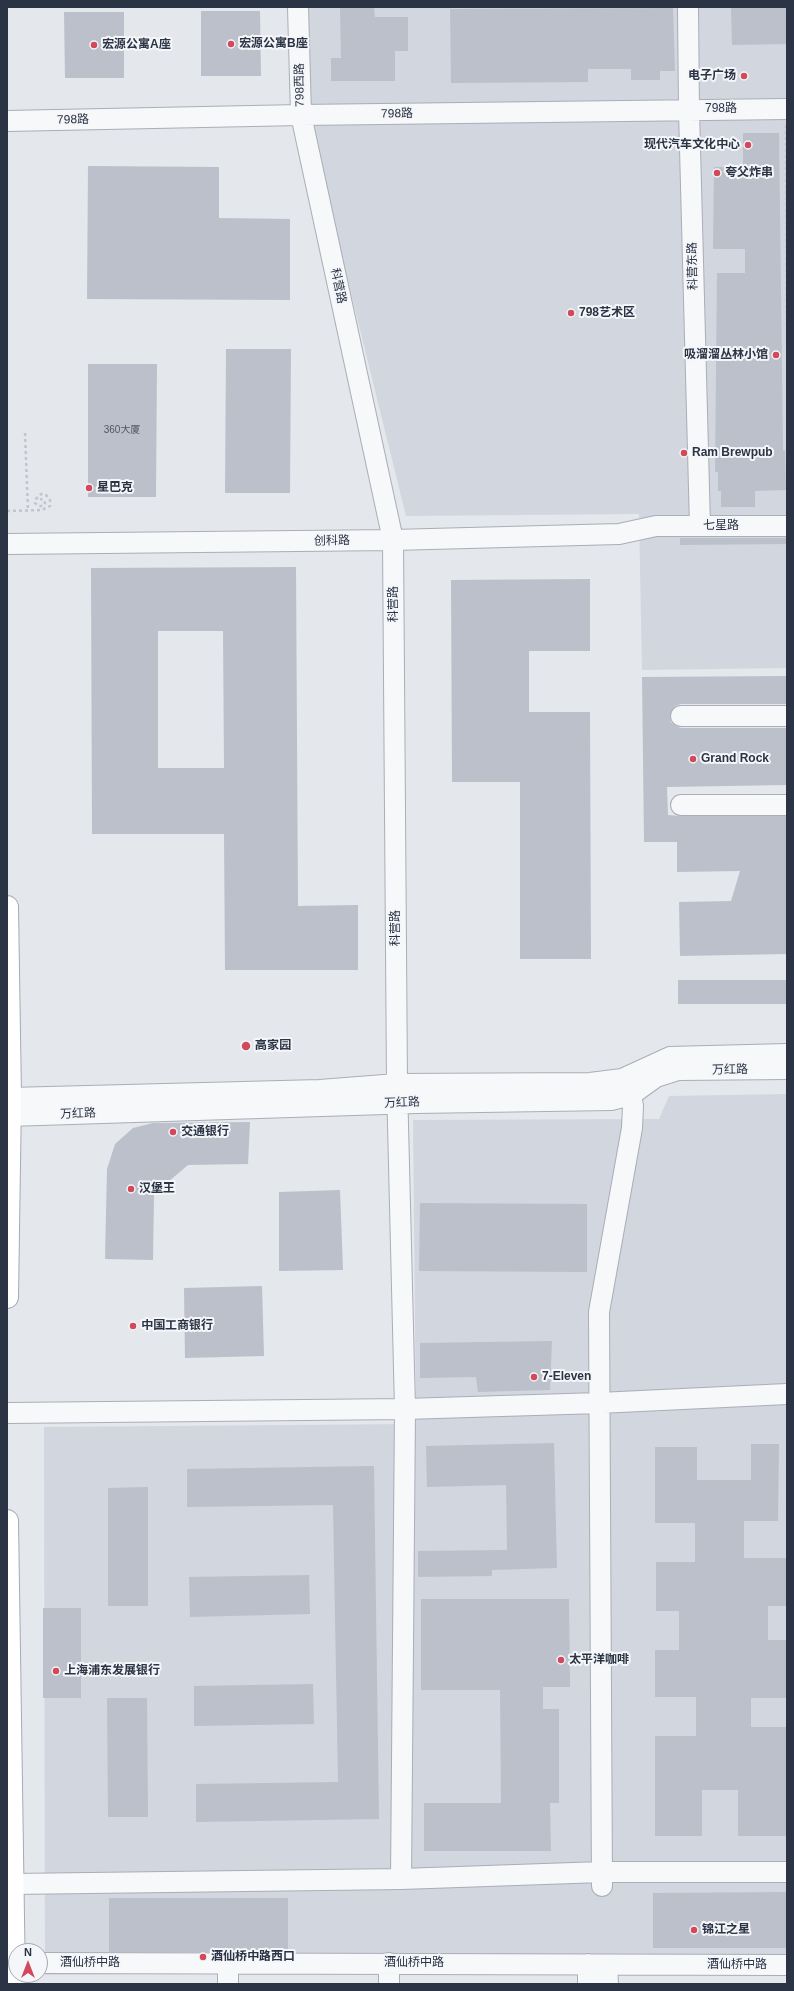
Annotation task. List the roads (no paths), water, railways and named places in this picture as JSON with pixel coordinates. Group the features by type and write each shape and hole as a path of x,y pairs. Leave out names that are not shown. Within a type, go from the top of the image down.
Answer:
{"main road":[{"path":"7,907 7,1297"},
{"path":"7,1521 13,1943"}],"street":[{"name":"798西路","path":"298,7 301,115"},
{"name":"科营东路","path":"688,7 689,110 700,526"},
{"name":"798路","path":"7,121 301,115 786,109"},
{"name":"科营路","path":"301,115 393,540 397,1094 405,1409 401,1879"},
{"name":"七星路","path":"656,526 787,526"},
{"name":"创科路","path":"7,544 393,540 620,534 656,526"},
{"path":"681,716 787,716"},
{"path":"681,805 787,805"},
{"name":"万红路","path":"8,1106 397,1094 590,1083 622,1079 670,1057 787,1054"},
{"name":"万红路","path":"397,1094 610,1100 631,1095 656,1077 678,1070 787,1069"},
{"path":"602,1879 600,1312 632,1128 633,1106 631,1095"},
{"path":"7,1413 405,1409 600,1403 787,1394"},
{"path":"12,1884 401,1879 602,1879 787,1872"},
{"name":"酒仙桥中路","path":"48,1963 389,1963 601,1971 787,1966"},
{"path":"389,1963 389,1984"},
{"path":"228,1964 228,1984"},
{"path":"588,1984 601,1971"}],"place":[{"name":"宏源公寓B座","path":"231,44"},
{"name":"宏源公寓A座","path":"94,45"},
{"name":"电子广场","path":"744,76"},
{"name":"现代汽车文化中心","path":"748,145"},
{"name":"夸父炸串","path":"717,173"},
{"name":"798艺术区","path":"571,313"},
{"name":"吸溜溜丛林小馆","path":"776,355"},
{"name":"Ram Brewpub","path":"684,453"},
{"name":"星巴克","path":"89,488"},
{"name":"Grand Rock","path":"693,759"},
{"name":"高家园","path":"246,1046"},
{"name":"交通银行","path":"173,1132"},
{"name":"汉堡王","path":"131,1189"},
{"name":"中国工商银行","path":"133,1326"},
{"name":"7-Eleven","path":"534,1377"},
{"name":"太平洋咖啡","path":"561,1660"},
{"name":"上海浦东发展银行","path":"56,1671"},
{"name":"锦江之星","path":"694,1930"},
{"name":"酒仙桥中路西口","path":"203,1957"}]}
